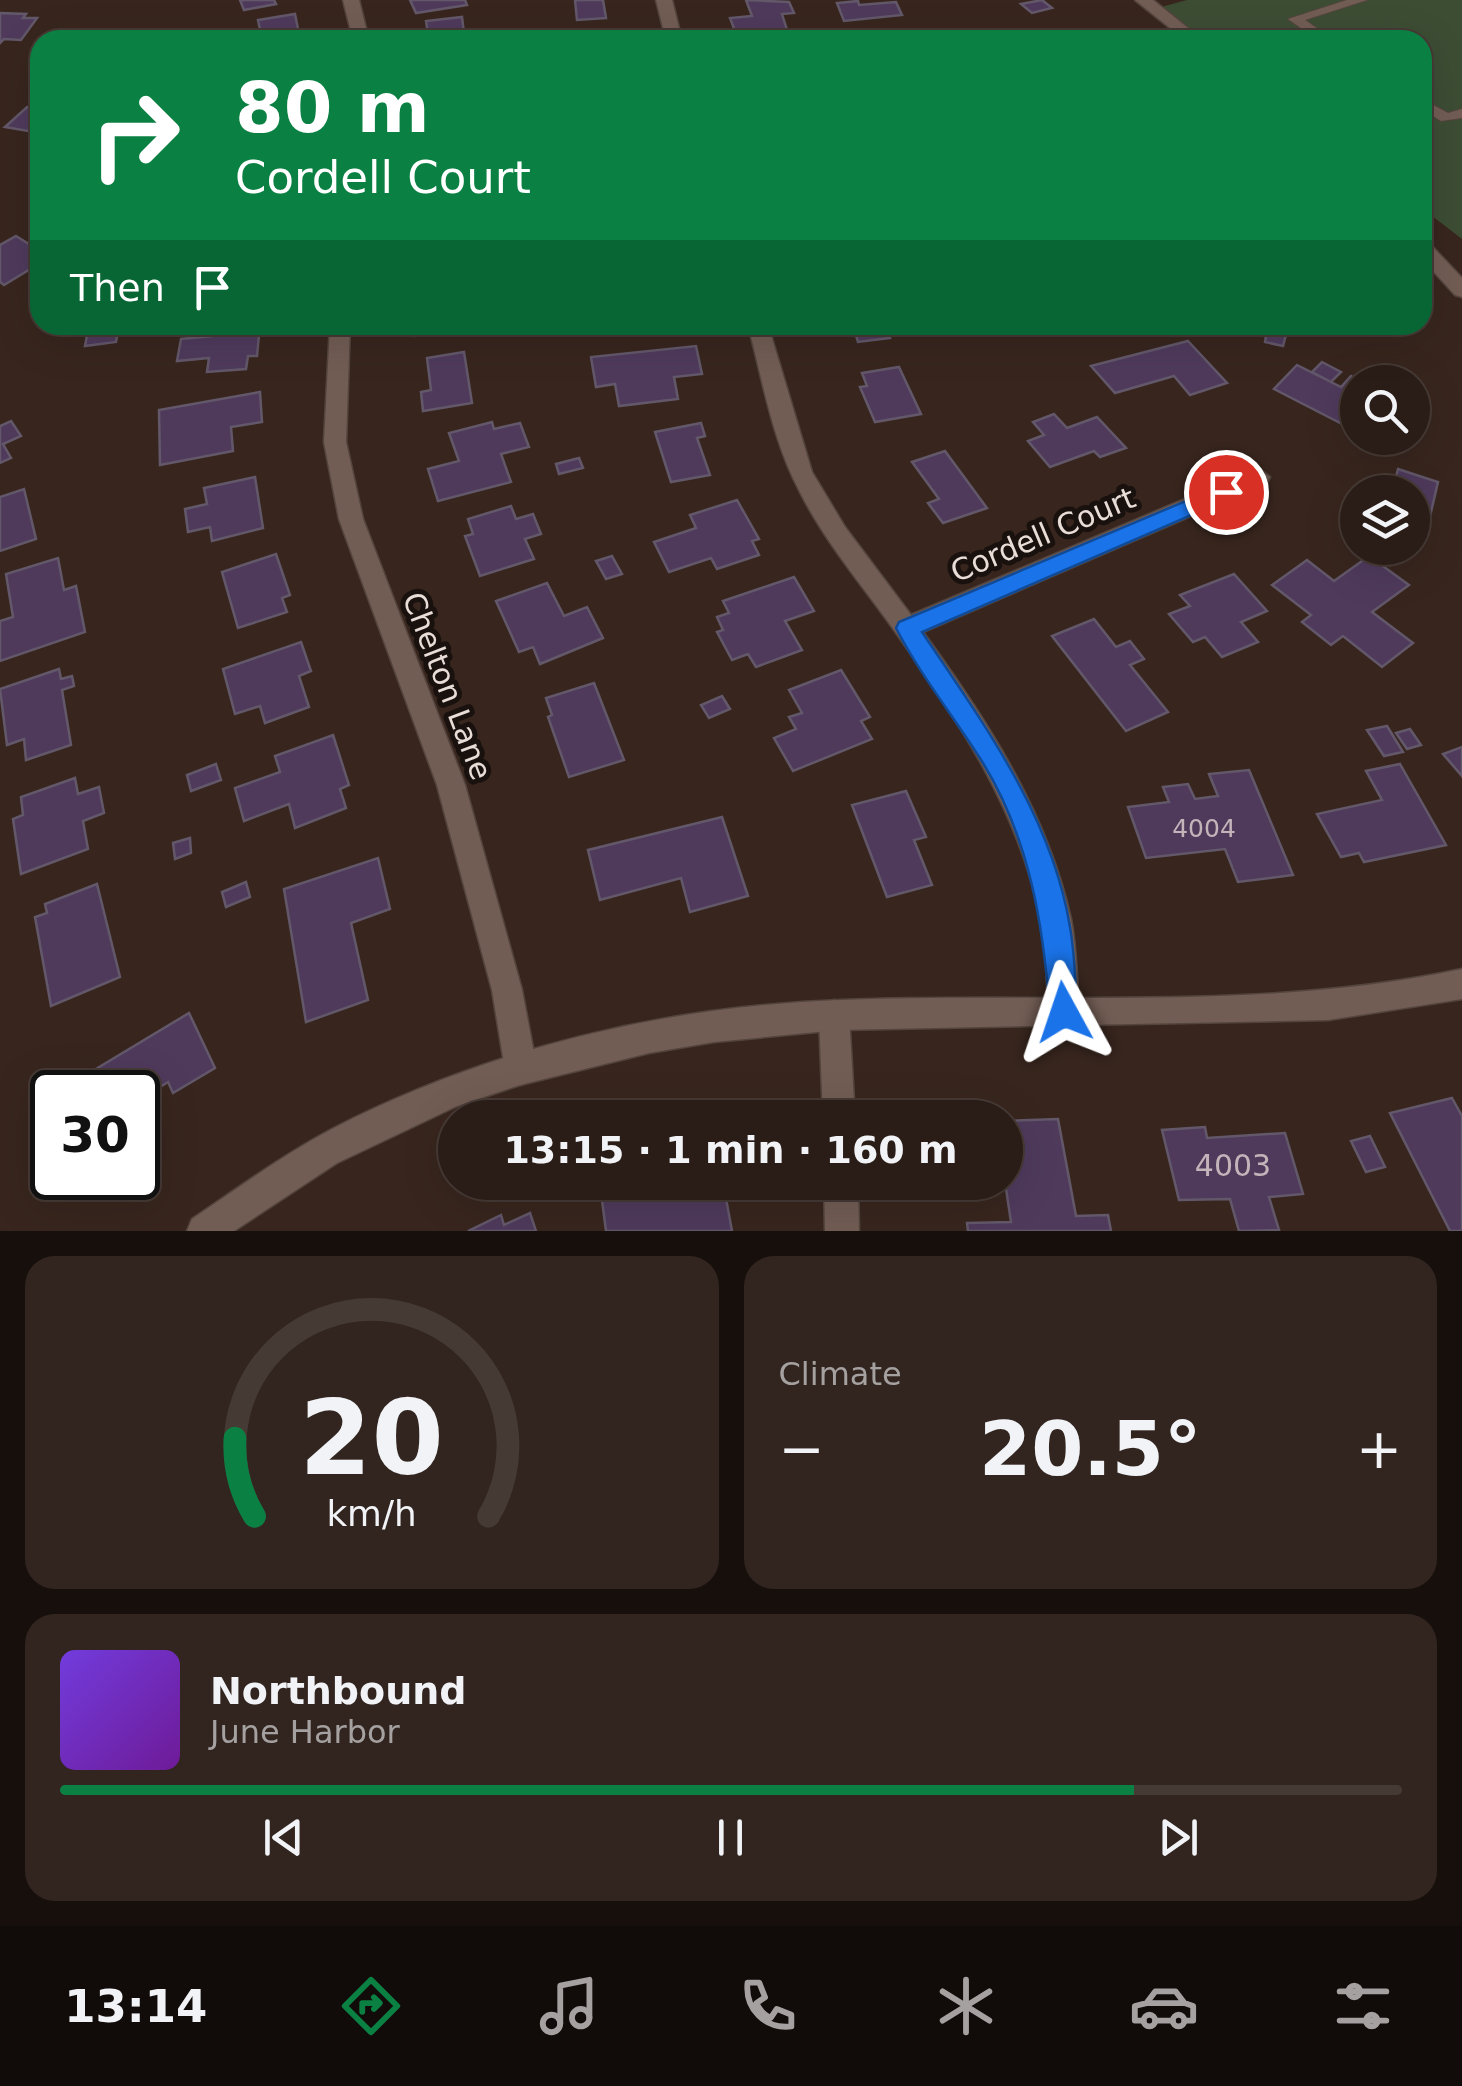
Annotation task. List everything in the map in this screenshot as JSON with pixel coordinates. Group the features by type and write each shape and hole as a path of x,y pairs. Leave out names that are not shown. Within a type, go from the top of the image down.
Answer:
{"street":[{"path":"352,0 359,30"},
{"path":"664,0 672,30"},
{"path":"1143,0 1182,30"},
{"path":"1432,258 1462,290"},
{"name":"Chelton Lane","path":"340,335 335,442 351,519 451,786 507,990 521,1068"},
{"path":"761,335 802,473 848,548 907,628 994,760 1034,843 1057,925 1064,1012"},
{"name":"Cordell Court","path":"907,628 1259,477"},
{"path":"204,1231 346,1140 414,1108 521,1068 701,1030 834,1015 1338,1003 1416,996 1462,984"},
{"path":"834,1015 838,1100"},
{"path":"841,1200 842,1231"}],"lane":[{"path":"1311,30 1294,19 1361,0"},
{"path":"1432,109 1446,118 1462,113"}],"green space":[{"path":"1187,0 1462,0 1462,239 1432,216 1432,30 1182,30 1154,9"}],"building":[{"path":"240,0 274,0 276,4 244,10"},
{"path":"410,0 465,0 467,5 416,13"},
{"path":"575,0 603,0 606,18 577,20"},
{"path":"746,0 789,2 794,13 782,14 787,30 734,30 730,18 752,16"},
{"path":"1042,0 1052,8 1032,13 1021,4"},
{"path":"858,1 859,5 896,2 902,15 844,21 837,3"},
{"path":"0,13 37,18 21,40 4,39 0,43"},
{"path":"295,14 298,30 260,30 258,20"},
{"path":"462,17 464,30 427,30 426,21"},
{"path":"27,107 30,108 30,131 5,127"},
{"path":"16,236 30,245 30,269 4,285 0,282 0,245"},
{"path":"87,335 117,335 116,342 85,346"},
{"path":"259,335 257,356 248,356 246,369 207,372 209,358 177,361 181,339"},
{"path":"856,335 890,338 858,342"},
{"path":"1266,335 1286,335 1283,346 1265,342"},
{"path":"1188,341 1227,383 1190,395 1174,376 1115,393 1091,366"},
{"path":"696,346 702,374 674,377 678,399 619,406 615,384 596,387 591,357"},
{"path":"464,352 472,403 423,411 421,392 431,390 427,358"},
{"path":"1322,362 1340,373 1331,382 1312,372"},
{"path":"1297,365 1340,386 1340,423 1274,389"},
{"path":"899,367 921,414 875,422 860,387 867,386 862,373"},
{"path":"260,392 262,422 231,427 233,451 160,465 159,410"},
{"path":"1054,414 1067,428 1097,417 1126,448 1100,457 1094,451 1050,467 1028,441 1044,435 1033,422"},
{"path":"11,421 21,436 3,444 11,458 0,463 0,426"},
{"path":"492,422 494,429 520,423 529,447 501,454 511,482 438,501 428,469 459,461 449,433"},
{"path":"701,423 705,436 697,438 710,475 671,482 655,432"},
{"path":"945,451 987,508 943,523 928,503 939,499 912,462"},
{"path":"579,458 583,468 559,474 556,464"},
{"path":"255,477 263,528 212,541 210,527 188,532 185,509 207,504 204,488"},
{"path":"1430,479 1438,482 1430,516"},
{"path":"24,489 36,539 0,551 0,497"},
{"path":"737,500 759,539 752,541 759,555 717,569 711,558 669,572 654,542 696,528 690,515"},
{"path":"511,506 516,519 533,514 541,534 525,539 534,559 480,576 465,536 473,534 468,519"},
{"path":"276,554 290,595 282,598 287,612 238,628 222,572"},
{"path":"612,556 622,574 606,579 596,561"},
{"path":"58,558 64,590 76,586 85,632 0,661 0,621 13,617 6,574"},
{"path":"1307,560 1334,581 1356,565 1381,565 1409,585 1372,612 1413,643 1382,667 1343,636 1331,645 1302,622 1311,615 1272,585"},
{"path":"1234,574 1267,611 1241,622 1258,642 1222,657 1205,637 1193,642 1169,614 1190,606 1180,595"},
{"path":"794,577 814,611 785,621 802,650 756,667 748,654 732,660 717,632 723,630 717,617 729,613 723,601"},
{"path":"547,583 564,616 587,607 603,638 540,664 533,647 519,652 496,601"},
{"path":"1094,619 1116,647 1130,641 1144,659 1130,665 1168,712 1126,731 1052,636"},
{"path":"301,642 311,671 299,676 309,707 265,723 260,706 235,714 223,669"},
{"path":"59,669 61,679 72,676 74,686 62,690 71,745 26,760 24,739 7,745 0,689"},
{"path":"841,670 870,717 861,721 872,739 793,771 774,738 796,729 789,717 802,713 789,690"},
{"path":"594,683 624,760 569,777 548,717 552,715 546,698"},
{"path":"722,696 730,709 709,718 701,705"},
{"path":"1387,726 1403,752 1384,756 1367,730"},
{"path":"1410,729 1421,745 1407,749 1396,733"},
{"path":"333,735 349,785 340,789 346,808 295,828 289,804 244,821 235,788 280,772 275,756"},
{"path":"1462,747 1462,776 1443,754"},
{"path":"216,764 221,780 191,791 187,775"},
{"path":"1400,764 1446,845 1364,862 1359,853 1341,857 1317,814 1382,800 1366,771"},
{"path":"1249,770 1293,875 1238,882 1225,849 1146,858 1128,807 1169,802 1163,787 1188,784 1195,799 1218,796 1209,774"},
{"path":"75,778 78,794 99,787 104,813 83,821 88,849 21,874 13,819 23,815 21,797"},
{"path":"906,791 926,837 914,840 932,885 887,897 852,805"},
{"path":"722,817 748,896 690,912 681,878 600,900 588,850"},
{"path":"190,838 191,853 175,859 173,843"},
{"path":"378,858 390,909 351,923 368,1000 306,1022 284,889"},
{"path":"246,882 250,897 226,907 222,892"},
{"path":"97,884 120,977 51,1006 35,917 47,913 45,904"},
{"path":"189,1013 215,1068 173,1093 168,1082 160,1087 160,1070 94,1070"},
{"path":"1452,1098 1462,1116 1462,1231 1450,1231 1390,1113"},
{"path":"1058,1119 1076,1216 1108,1215 1111,1231 968,1231 967,1223 1011,1222 1008,1200 1023,1200 1023,1120"},
{"path":"1205,1127 1207,1138 1285,1133 1303,1194 1269,1197 1279,1230 1239,1231 1230,1199 1179,1200 1162,1130"},
{"path":"1370,1136 1385,1167 1366,1172 1351,1141"},
{"path":"602,1200 726,1200 732,1231 606,1231"},
{"path":"530,1213 536,1231 468,1231 501,1215 504,1225"}],"route":[{"path":"1064,1012 1057,925 1034,843 994,760 907,628 1226,492"}]}
